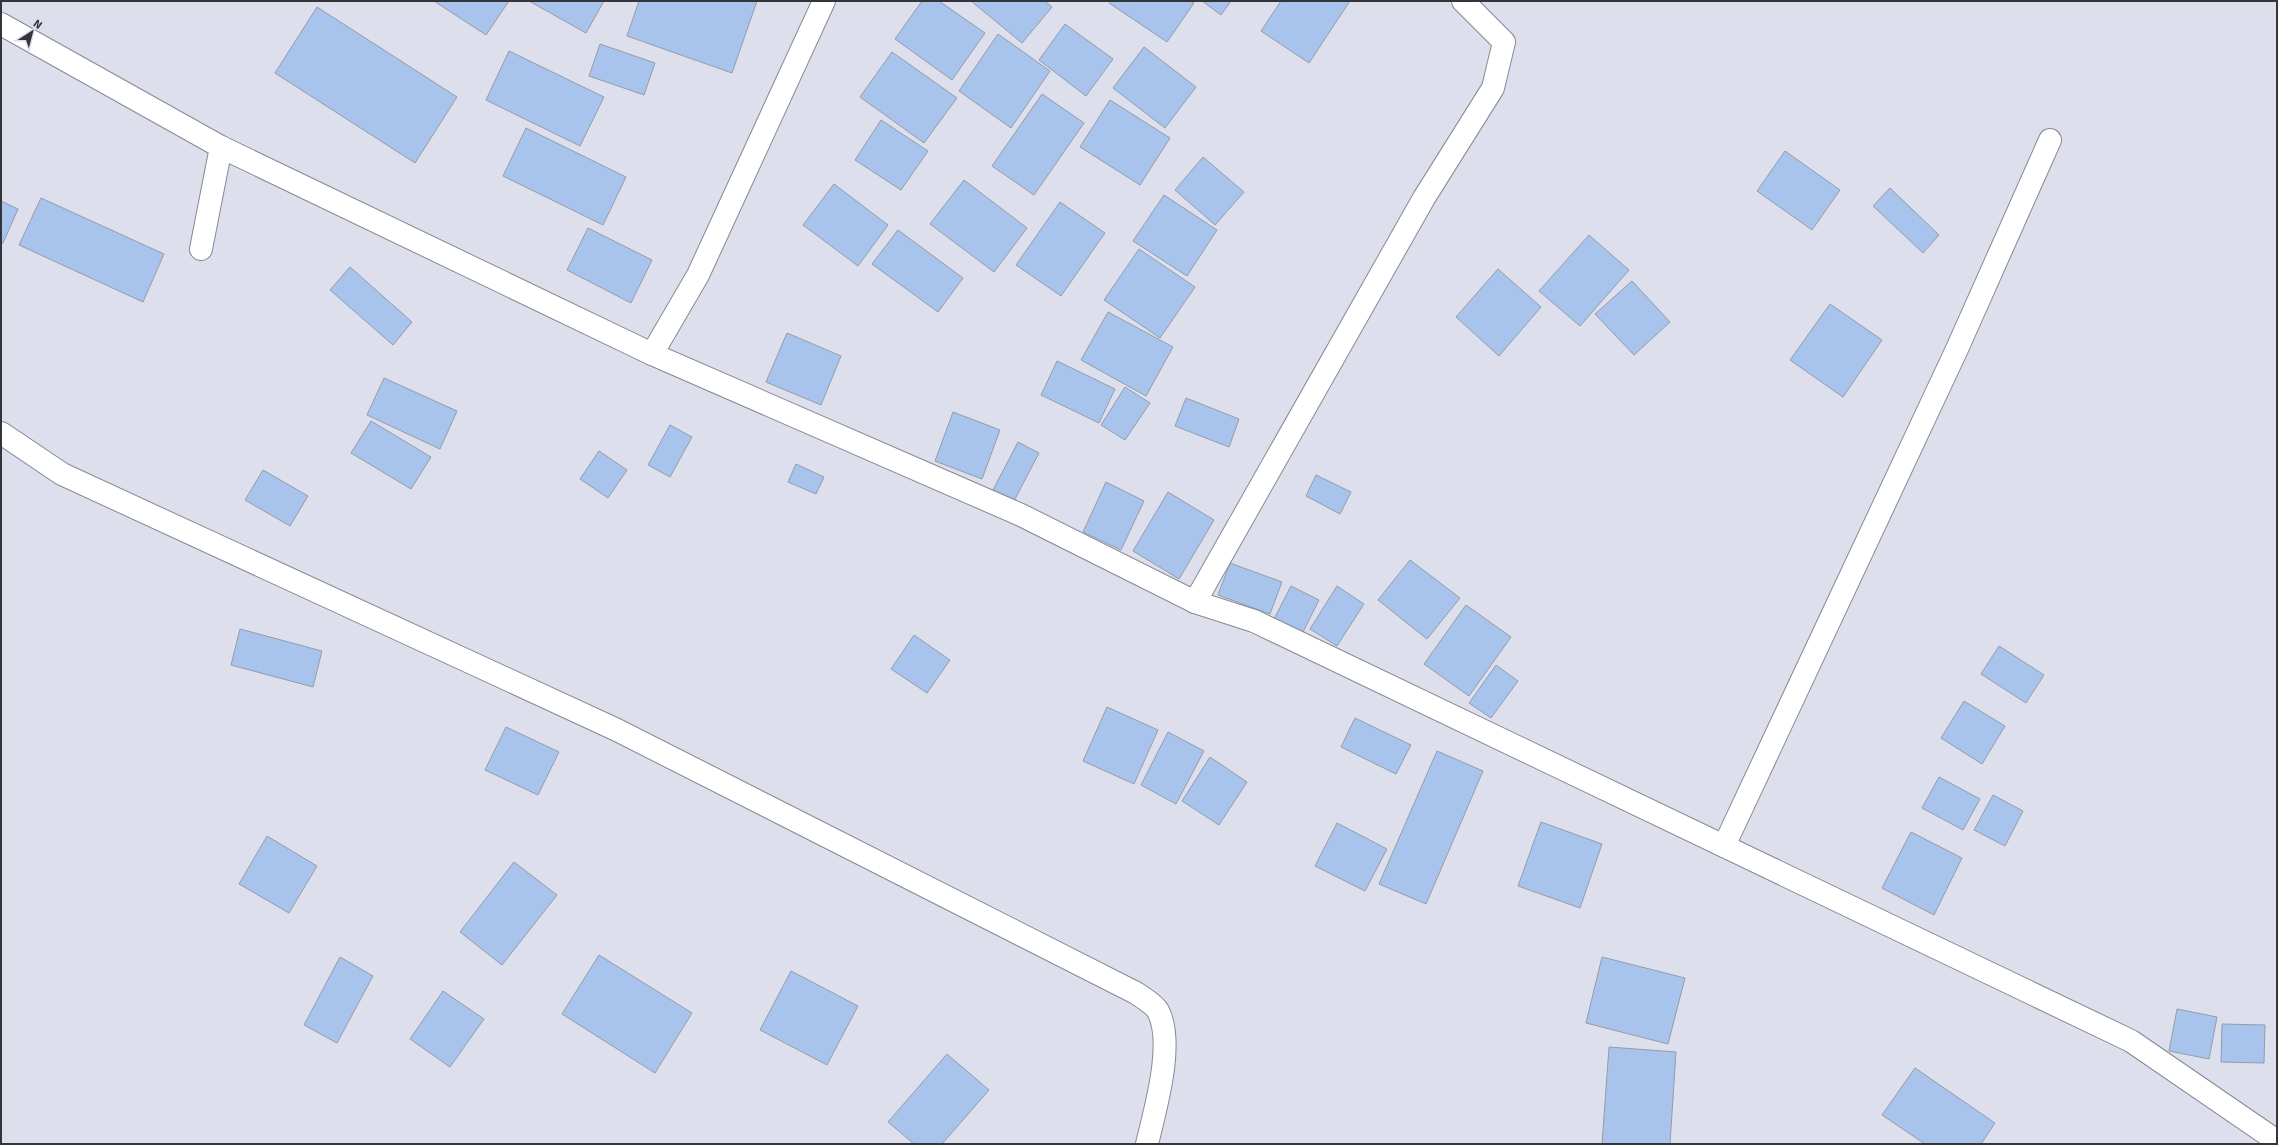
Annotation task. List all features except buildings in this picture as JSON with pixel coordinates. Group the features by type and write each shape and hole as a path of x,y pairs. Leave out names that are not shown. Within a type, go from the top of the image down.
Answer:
{"street":[{"path":"652,354 698,275 824,1"},
{"path":"1195,602 1424,198 1494,88 1504,42 1463,1"},
{"path":"1,24 221,147 652,354 1021,515 1195,602 1254,621 2131,1041 2271,1137 2271,1144"},
{"path":"1724,846 1958,349 2050,140"},
{"path":"201,249 221,147"},
{"path":"1,433 62,474 618,730 1136,993 1157,1009 1164,1026 1162,1087 1147,1144"}]}
